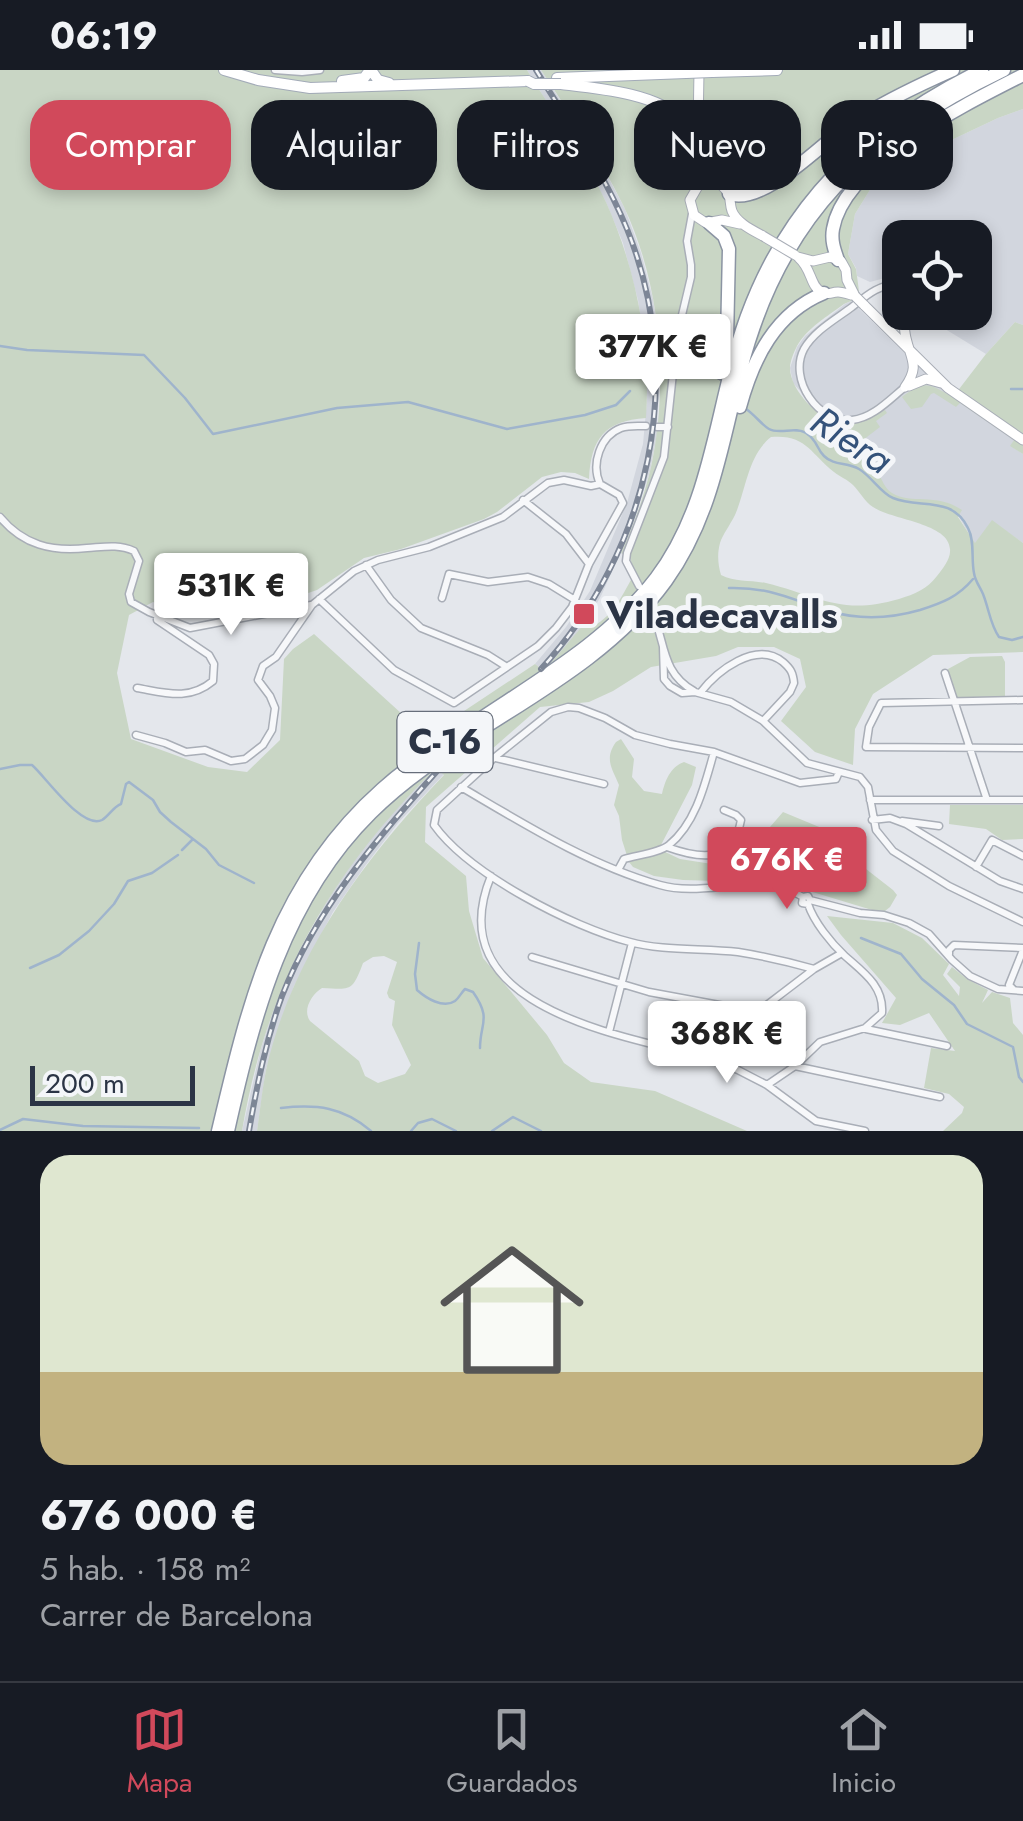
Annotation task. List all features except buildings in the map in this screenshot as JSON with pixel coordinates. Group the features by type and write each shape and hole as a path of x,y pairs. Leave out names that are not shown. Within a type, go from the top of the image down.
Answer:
{"highway":[{"path":"729,200 765,188 854,121 972,70"},
{"name":"C-16","path":"218,1131 251,1000 272,942 305,878 336,837 404,770 578,654 628,610 659,574 692,516 707,473 746,317 785,238 820,189 860,148 952,77 982,70"},
{"name":"C-16","path":"228,1131 274,964 299,909 335,854 373,811 429,764 584,662 629,624 667,580 701,520 716,476 755,321 802,230 847,174 891,136 927,110 1004,70"},
{"path":"838,260 832,240 835,221 868,172 936,121 1023,75"},
{"path":"628,610 680,528 697,484 712,424 727,340 729,249 724,236 711,222"},
{"path":"701,520 720,477 757,356 787,318 812,298 830,292"}],"main road":[{"path":"224,70 296,86 358,88 777,70"},
{"path":"239,70 276,79 342,82 377,74 507,78 512,82"},
{"path":"562,80 601,70"},
{"path":"377,74 384,83 420,84"},
{"path":"562,80 644,100"}],"street":[{"path":"275,70 320,70"},
{"path":"699,70 699,100"},
{"path":"639,586 626,561 627,552 664,457 677,336 691,277 687,236 694,190"},
{"path":"724,190 735,216 796,256 809,269 814,285 855,296"},
{"path":"711,222 729,200"},
{"path":"692,213 711,222"},
{"path":"687,236 692,225 711,222 748,227"},
{"path":"796,256 838,260 845,267 855,296 910,351 974,408 1023,440"},
{"path":"811,275 819,260"},
{"path":"830,292 844,286 847,280"},
{"path":"882,287 818,332 805,348 799,367 802,383 814,403 828,416 856,420 905,387 923,380 944,384"},
{"path":"876,317 882,318"},
{"path":"904,330 914,371 905,387"},
{"path":"316,602 394,670 454,703 548,636 573,603 588,564 622,503 596,476 599,452 613,432 626,426 646,426"},
{"path":"658,427 668,427"},
{"path":"136,735 186,752 205,750 231,761 245,759 263,746 272,730 275,708 258,680 262,666 276,657 316,602 354,571 378,560 429,547 502,517 540,487 556,480 600,484"},
{"path":"523,500 566,534 588,564"},
{"path":"0,518 22,539 39,544 74,550 120,545 134,551 139,561 130,598 136,605 190,628 316,602"},
{"path":"366,565 391,600 421,628 508,667"},
{"path":"442,598 449,574 488,582 528,577 549,584 573,603"},
{"path":"651,609 673,675 680,684 731,702 763,722 807,762 864,780 876,830 893,851 949,886 1023,922"},
{"path":"137,688 188,695 213,681 210,655 157,620 157,614"},
{"path":"698,692 748,656 778,658 790,669 794,683 763,722"},
{"path":"945,673 988,800"},
{"path":"1023,700 881,703 868,727 866,747 1023,748"},
{"path":"814,969 738,952 632,943 530,901 490,876 443,838 434,825 437,810 494,757 545,716 568,707 605,718 635,734 714,752 800,783 836,779 839,772"},
{"path":"618,870 624,859 667,847 688,823 714,752"},
{"path":"494,757 604,784"},
{"path":"462,787 542,834 664,887 762,886 791,890 807,900 860,914 896,919 929,934 970,976 986,986 1013,989 1023,950 940,945"},
{"path":"870,800 1023,800"},
{"path":"667,847 706,856 725,851 741,820 724,810"},
{"path":"872,820 890,818 900,822 1000,881 1023,889"},
{"path":"900,822 939,826"},
{"path":"976,867 992,840 1023,856"},
{"path":"490,876 480,917 482,940 492,962 526,996 557,1014 738,1070 767,1085 816,1121 865,1131"},
{"path":"767,1085 820,1042 865,1028 882,1013 882,998 868,974 842,953 812,916 807,900"},
{"path":"609,1032 632,943"},
{"path":"949,956 952,946"},
{"path":"700,1056 814,969 842,953"},
{"path":"532,957 649,992 758,1012"},
{"path":"865,1028 947,1046"},
{"path":"795,1066 940,1097"}],"shaded area":[{"path":"527,70 541,70 560,100 546,100"},
{"path":"1023,109 1023,325 1015,322 986,354 947,330 992,330 992,220 882,220 882,279 870,282 857,276 848,254 855,214 870,190 953,190 953,139"},
{"path":"614,188 641,253 653,299 659,342 657,434 632,527 601,596 583,627 544,671 535,664 590,591 627,503 643,444 647,400 638,300 623,243 600,190"},
{"path":"851,301 947,394 1014,440 1011,446 1023,454 1023,543 992,521 975,544 959,517 909,505 834,455 872,418 856,424 823,417 793,383 790,368 805,336"},
{"path":"436,768 444,774 398,823 333,912 294,986 266,1069 257,1131 242,1131 260,1052 292,964 358,854"}],"green space":[{"path":"0,70 527,70 546,100 457,100 457,190 600,190 617,227 639,307 646,362 646,418 620,423 603,434 593,453 589,479 561,472 542,477 484,519 364,558 317,590 267,607 202,616 153,602 129,615 117,673 131,739 208,767 247,772 280,740 284,659 314,634 424,734 450,714 458,715 535,664 544,671 585,623 593,626 607,616 635,573 630,558 621,553 645,489 657,435 660,368 654,301 637,237 614,189 614,100 560,100 541,70 1023,70 1023,109 953,139 953,100 821,100 821,190 870,190 855,214 848,254 856,269 859,291 806,334 796,348 790,368 800,394 832,421 858,422 885,410 887,413 876,421 880,427 859,443 856,451 889,491 908,498 942,501 962,510 958,517 975,543 992,520 1023,543 1023,652 933,655 873,694 855,729 853,765 815,752 781,721 806,687 800,659 774,647 738,647 716,656 651,667 589,702 540,707 426,807 425,842 466,876 469,911 483,958 547,1035 564,1063 591,1082 655,1091 747,1131 257,1131 266,1070 278,1028 313,948 360,874 444,775 436,768 364,848 309,933 268,1026 242,1131 0,1131","holes":["771,437 807,446 873,507 940,533 947,540 950,553 933,581 905,597 861,606 721,575 720,543 735,515 752,463","384,956 397,962 387,993 395,1001 392,1025 411,1065 405,1074 378,1083 365,1076 359,1061 310,1021 307,1012 318,991 349,987 363,963 373,957"]},
{"path":"1015,322 1023,325 1023,454 1010,446 1014,440 960,403 956,407 934,393 922,407 911,409 902,397 927,385 953,397"},
{"path":"1002,656 1005,700 954,702 948,669 970,657"},
{"path":"621,739 634,759 632,777 644,791 662,794 675,767 684,762 696,767 692,785 661,845 663,851 680,859 712,864 723,857 744,829 770,827 783,812 824,829 893,890 897,895 890,907 885,911 872,910 782,880 683,880 654,876 633,867 614,805 619,785 610,759 612,748"},
{"path":"950,805 1023,805 1023,839 1002,840 986,829 949,824"},
{"path":"827,916 893,923 922,938 949,964 943,975 959,996 960,987 947,974 952,967 988,990 982,1003 992,992 1010,998 1013,1023 1023,1035 1023,1131 943,1131 964,1107 949,1094 924,1088 931,1048 955,1051 929,1013 900,1025 882,1023 896,998"}],"waterway":[{"path":"0,346 144,355 213,434 337,408 408,402 507,429 585,415 616,405 630,391"},
{"path":"1011,389 1023,389"},
{"name":"Riera","path":"746,409 769,429 806,433 828,459 859,469 893,498 953,511 970,533 975,576 996,632 999,637 1012,640 1023,637"},
{"path":"729,588 769,592 840,614 885,617 935,605 955,595 973,579"},
{"path":"0,769 32,765 74,810 94,821 102,820 121,804 129,782 153,800 160,812 206,849 219,865 254,883"},
{"path":"182,850 192,840"},
{"path":"30,968 59,955 89,931 114,904 128,881 152,873 178,855"},
{"path":"861,938 901,954 922,979 954,1005 967,1024 1013,1047 1023,1082"},
{"path":"419,943 417,990 445,1004 455,1001 465,989 473,992 484,1015 480,1048"},
{"path":"281,1108 329,1109 371,1131"},
{"path":"492,1131 513,1117 541,1131"},
{"path":"0,1130 23,1119 83,1126 199,1128"},
{"path":"411,1131 418,1123 432,1119 456,1131"}],"railway":[{"path":"536,70 597,167 627,229 645,286 654,345 655,403 647,461 632,518 609,572 578,622 541,669"},
{"path":"249,1131 271,1029 296,964 350,876 439,769"}],"place":[{"name":"Viladecavalls","path":"584,614"}]}
